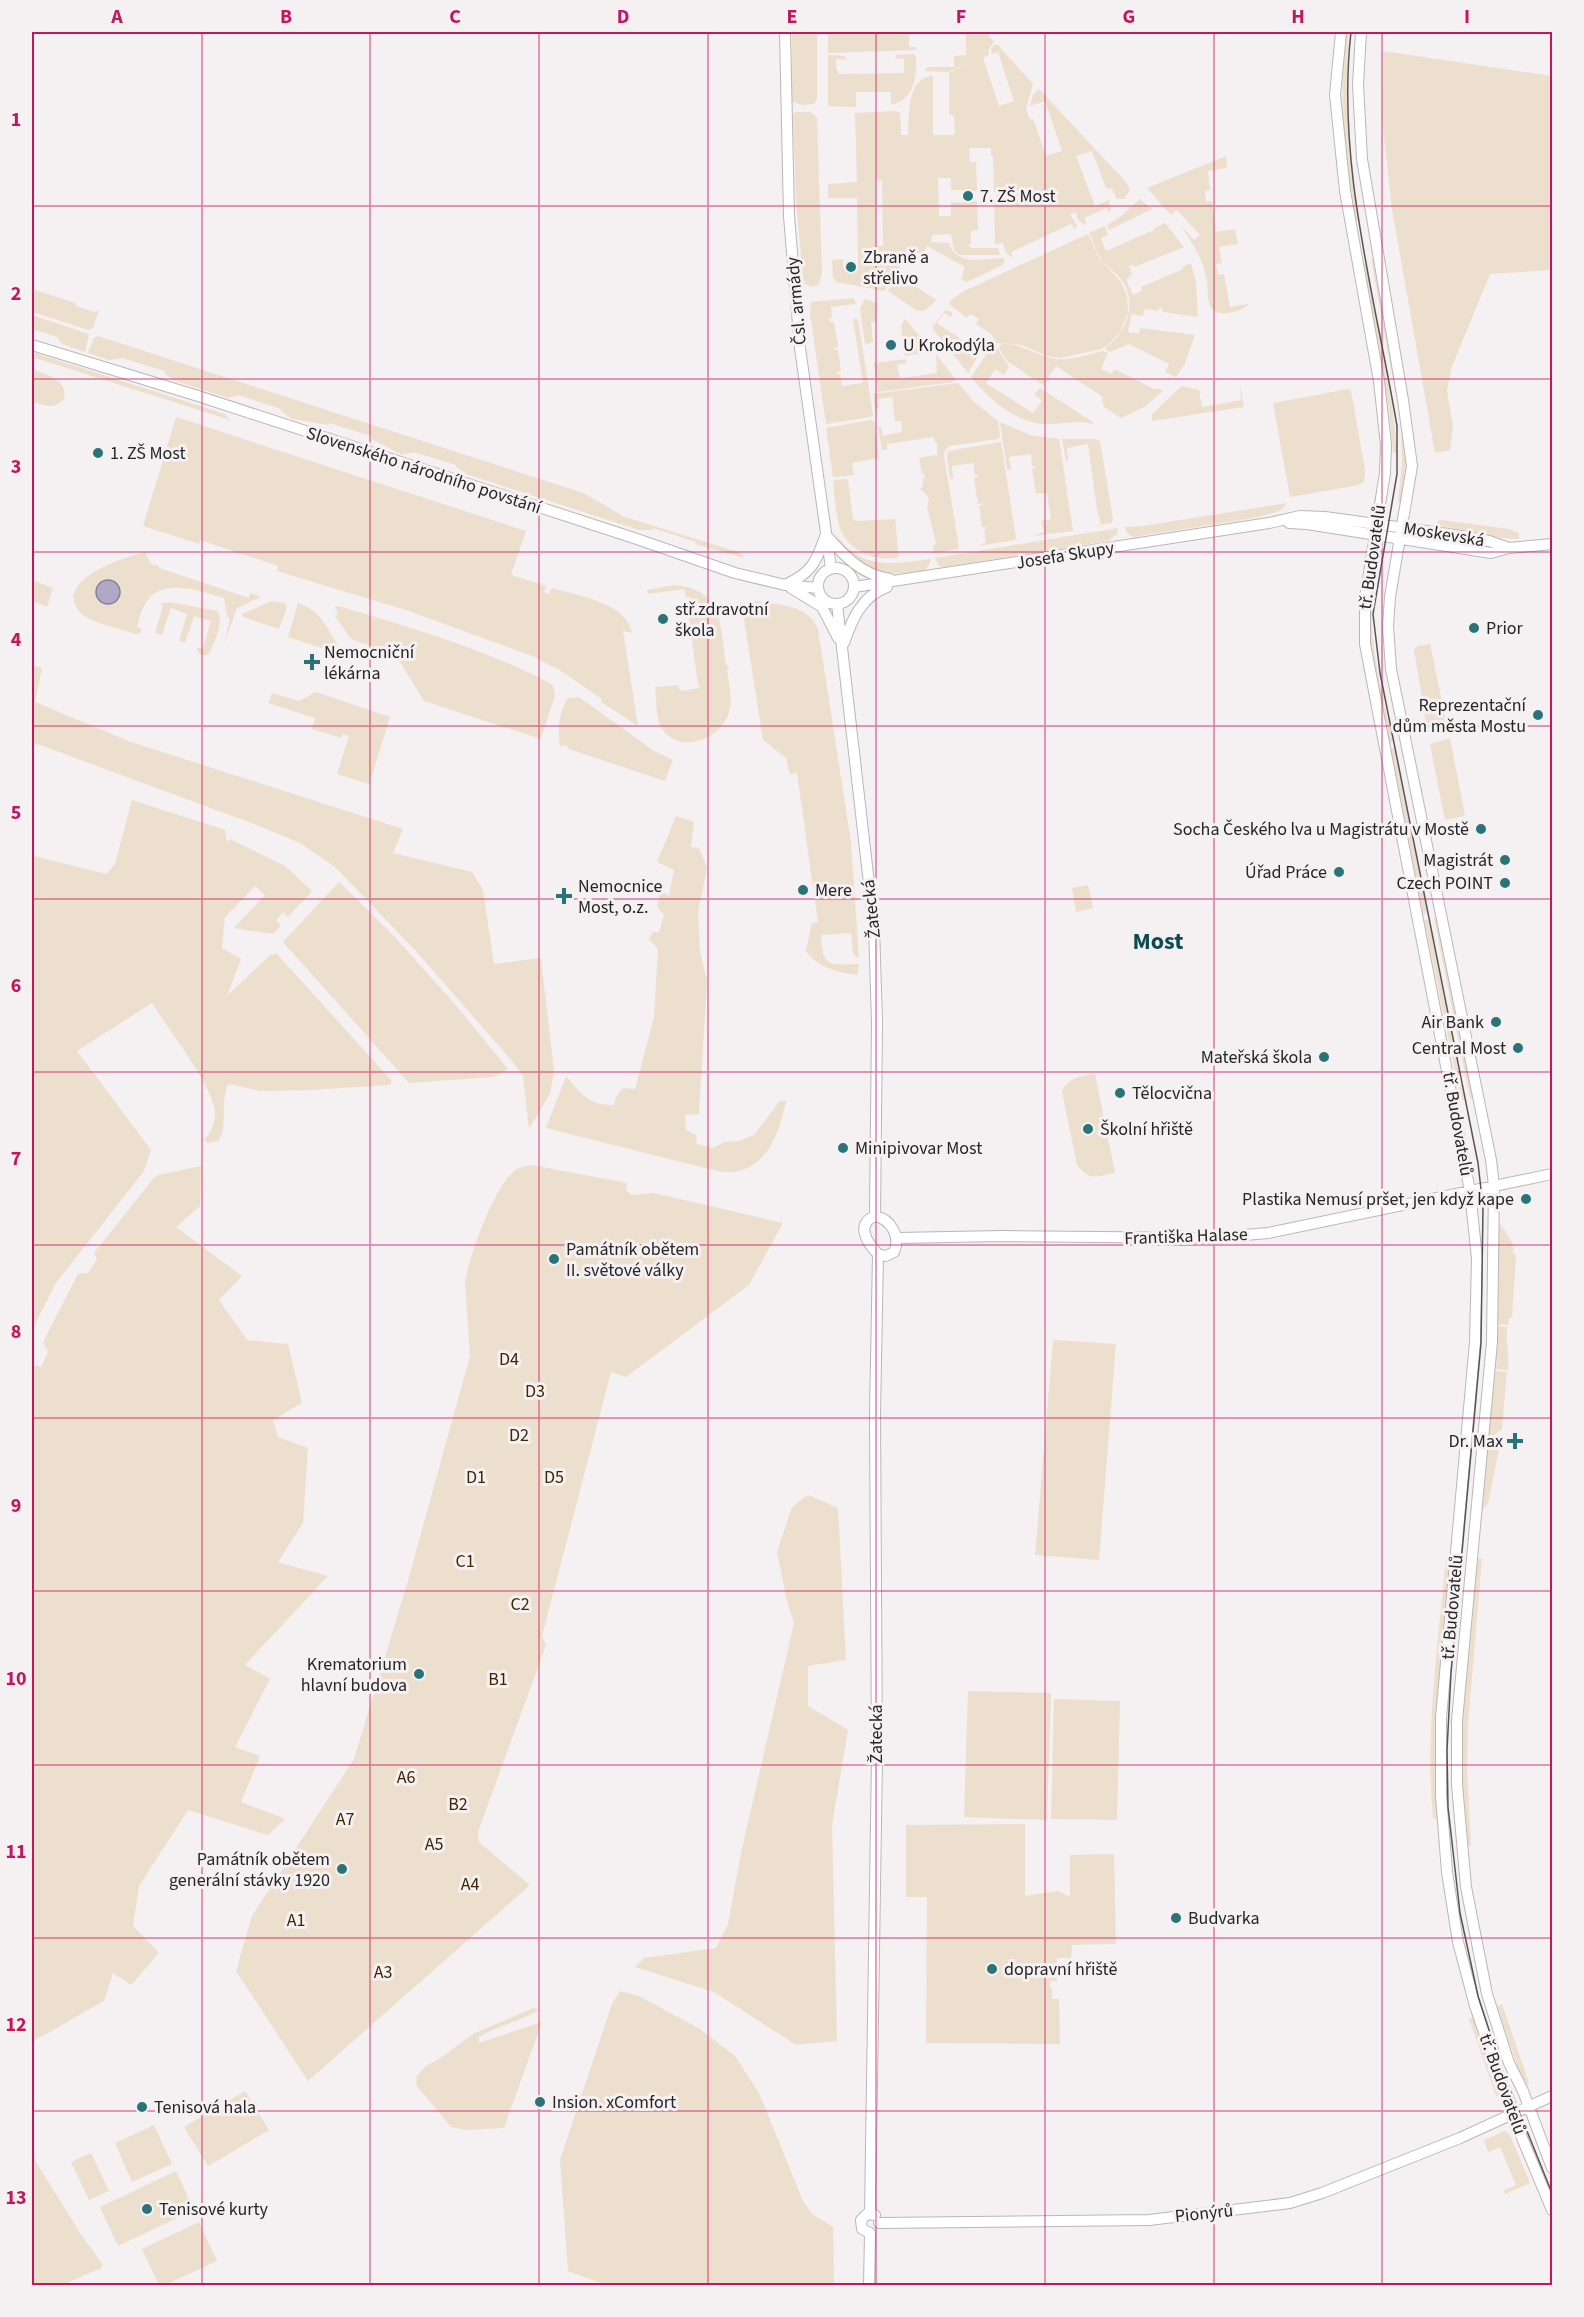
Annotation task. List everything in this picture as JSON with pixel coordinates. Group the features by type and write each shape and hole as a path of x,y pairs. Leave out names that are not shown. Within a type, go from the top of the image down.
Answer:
{"street":[{"name":"Čsl. armády","path":"785,32 789,216 800,348 831,568"},
{"name":"tř. Budovatelů","path":"1341,32 1335,95 1345,191 1382,401 1386,460 1365,598 1365,644 1470,1191 1477,1259 1475,1342 1442,1718 1441,1796 1447,1872 1458,1942 1475,2006 1512,2114 1552,2210"},
{"name":"tř. Budovatelů","path":"1361,32 1358,93 1362,159 1412,466 1406,510 1395,558 1388,626 1391,669 1491,1160 1494,1186 1492,1342 1456,1721 1457,1785 1466,1887 1480,1965 1503,2047 1552,2168"},
{"name":"Slovenského národního povstání","path":"32,345 198,396 634,537 735,573 785,585 818,588"},
{"path":"1372,552 1356,527 1380,506"},
{"path":"1406,510 1412,522 1423,530"},
{"name":"Josefa Skupy","path":"854,587 1276,522 1376,530"},
{"name":"Moskevská","path":"1376,530 1402,527 1489,541 1509,548"},
{"name":"Moskevská","path":"1376,530 1400,540 1491,553 1509,548 1552,544"},
{"path":"826,534 842,554 858,567 878,577 904,581"},
{"path":"785,585 810,570 818,560 826,534"},
{"path":"1395,558 1417,542"},
{"path":"831,568 848,572 852,576 854,587 850,597 837,604 822,598 818,588 822,573 831,568"},
{"path":"842,647 850,624 861,606 876,591 904,581"},
{"path":"785,585 822,607 842,647"},
{"name":"Žatecká","path":"837,604 873,927 877,1022 875,1216"},
{"name":"Františka Halase","path":"897,1239 1002,1236 1209,1238 1268,1233 1552,1174"},
{"path":"875,1216 883,1218 890,1224 897,1239 894,1252 886,1256 878,1254 864,1233 864,1225 868,1219 875,1216"},
{"name":"Žatecká","path":"870,2214 877,1757 875,1414 878,1254"},
{"name":"Pionýrů","path":"879,2223 1149,2220 1290,2203 1322,2193 1460,2138 1552,2097"},
{"path":"870,2214 876,2216 879,2223 876,2230 870,2233 862,2229 861,2223 863,2217 870,2214"},
{"path":"869,2286 870,2233"}],"green space":[{"path":"792,32 817,32 817,99 814,104 802,105 792,102"},
{"path":"828,32 909,32 909,47 916,47 916,50 828,53"},
{"path":"966,32 986,32 994,42 988,50 989,55 983,58 999,106 1014,101 998,52 992,54 991,49 994,45 998,45 1033,84 1026,109 1030,120 1033,119 1046,156 1062,151 1045,101 1030,106 1033,94 1039,89 1126,182 1130,190 1124,199 1117,199 1112,189 1106,188 1092,151 1076,156 1095,206 1109,200 1111,210 1109,213 1106,208 1084,218 1086,223 1084,225 1077,218 1076,212 1070,214 1077,226 1075,229 1071,224 1011,252 1013,257 1011,257 1006,253 1003,243 995,244 994,200 997,200 997,192 994,192 991,148 969,148 970,162 976,162 977,191 951,190 951,178 938,178 939,216 951,216 951,203 977,201 978,230 971,231 971,244 968,245 971,248 998,248 1000,255 959,255 954,250 951,234 932,235 931,242 949,243 957,255 970,260 1005,259 1003,265 967,282 961,279 965,267 927,246 923,254 915,253 911,259 899,251 893,261 900,266 899,270 884,291 836,282 833,277 832,260 843,259 843,267 858,267 857,198 828,198 828,184 857,182 855,113 896,111 900,113 901,135 908,135 909,108 914,90 918,83 933,76 933,135 955,135 954,115 949,115 949,73 980,56 949,72 924,71 928,67 954,67 954,56 966,55","holes":["876,180 882,181 883,246 876,246"]},
{"path":"1345,32 1349,32 1347,103 1349,150 1359,221 1355,221 1344,127 1342,79"},
{"path":"1383,51 1552,76 1552,270 1490,274 1451,369 1447,391 1453,427 1450,450 1435,453 1392,209 1382,119"},
{"path":"914,54 916,65 912,87 905,98 899,102 891,105 891,92 856,92 856,107 828,106 828,55 845,56 846,60 836,59 839,74 904,73 904,59 895,58 896,55"},
{"path":"795,112 811,112 817,118 822,272 819,284 813,287 805,284 803,278 796,201 793,115"},
{"path":"1226,156 1227,168 1208,171 1210,190 1205,191 1206,202 1212,201 1216,232 1235,229 1238,244 1219,247 1222,263 1216,264 1218,275 1224,274 1230,307 1249,304 1236,311 1219,313 1211,308 1200,257 1178,223 1194,240 1200,235 1177,210 1171,215 1147,188"},
{"path":"1140,199 1152,209 1109,230 1107,225"},
{"path":"1165,223 1184,247 1134,267 1129,266 1132,275 1126,279 1133,295 1142,291 1141,287 1183,269 1182,267 1191,263 1196,282 1198,317 1163,312 1163,309 1159,308 1158,311 1144,309 1143,316 1131,314 1128,332 1139,334 1140,328 1195,335 1185,363 1176,377 1165,372 1169,364 1129,344 1109,352 1105,348 1113,342 1124,326 1128,316 1129,297 1121,279 1097,253 1089,233 1105,226 1108,235 1101,238 1106,251"},
{"path":"1088,234 1099,258 1121,282 1127,296 1128,313 1120,332 1101,349 1061,358 1047,356 1022,345 997,343 991,334 976,324 979,319 970,314 967,318 950,305 950,301 964,291"},
{"path":"1371,259 1375,260 1407,452 1401,503 1398,502 1402,464 1401,423"},
{"path":"1366,261 1393,412 1397,453 1393,453 1389,410 1363,266"},
{"path":"898,276 936,300 925,310 916,310 888,291"},
{"path":"32,289 75,303 76,306 94,312 99,310 93,328 89,330 32,312"},
{"path":"854,298 856,304 831,307 832,318 829,319 830,322 834,322 838,347 834,350 838,350 841,371 837,374 840,374 842,386 863,383 853,319 858,319 873,415 826,424 810,313 811,302"},
{"path":"865,299 877,303 876,321 871,322 873,342 865,345 860,308"},
{"path":"945,310 952,312 951,317 944,313 937,323 980,352 968,373 932,328"},
{"path":"32,315 89,334 85,352 62,344 57,337 32,329"},
{"path":"905,319 933,351 905,356 901,325"},
{"path":"98,336 583,493 625,517 741,553 744,558 695,544 696,542 653,528 652,530 639,530 466,474 456,465 414,452 401,454 371,439 371,436 329,423 328,425 292,419 281,409 238,395 229,398 175,381 165,374 165,371 122,358 109,360 88,353 94,338"},
{"path":"994,343 1009,367 1004,375 995,369 986,383 1033,413 1042,401 1034,394 1040,388 1093,422 1092,424 1076,422 1049,424 1027,421 1006,410 986,394 971,377"},
{"path":"1001,344 1014,345 1057,359 1077,358 1103,351 1108,353 1101,369 1112,374 1114,369 1156,390 1157,388 1163,391 1144,407 1121,418 1103,406 1104,403 1101,401 1103,397 1056,366 1043,385 1007,361 999,348"},
{"path":"32,352 225,414 230,420 32,357"},
{"path":"936,354 956,380 878,392 874,363 906,359 906,363 897,365 900,378 937,373"},
{"path":"32,369 60,382 64,399 52,406 32,401"},
{"path":"958,383 975,403 998,421 1000,436 998,439 950,446 945,450 944,456 959,547 934,553 933,546 936,543 927,507 929,500 920,489 925,478 919,458 935,455 937,457 937,443 934,437 887,444 887,450 882,450 878,427 881,427 883,436 902,432 901,421 895,421 892,397 878,399 879,408 875,409 873,394"},
{"path":"1240,384 1244,407 1152,421 1152,414 1182,386 1199,390 1202,407 1241,400"},
{"path":"1348,389 1351,391 1365,470 1364,482 1359,485 1290,497 1273,403"},
{"path":"176,417 526,531 511,575 546,586 544,592 549,594 552,588 600,602 621,614 628,622 632,633 623,631 638,726 601,702 602,699 561,671 532,656 409,611 277,571 278,566 200,540 199,544 143,526"},
{"path":"874,421 879,458 852,463 854,475 833,477 826,428"},
{"path":"1000,422 1030,435 1059,439 1073,531 1034,536 1044,532 1041,521 1051,519 1047,493 1036,493 1032,469 1035,468 1032,466 1031,454 1009,457 1011,470 1007,470"},
{"path":"1062,439 1100,441 1112,523 1092,526 1101,524 1088,444 1067,448 1068,460 1066,461"},
{"path":"1001,442 1016,538 978,546 986,542 984,530 986,527 982,527 979,506 983,505 978,504 974,478 978,475 975,475 973,463 952,466 953,479 950,479 948,451"},
{"path":"846,479 853,519 856,521 895,519 899,557 881,558 863,553 842,534 833,483 835,480"},
{"path":"1287,503 1280,511 1254,518 1133,537 1127,533 1125,527 1143,526"},
{"path":"1442,520 1509,529 1519,533 1519,539 1488,536 1436,525"},
{"path":"1118,528 1117,534 1108,541 945,567 939,566 935,558"},
{"path":"836,534 846,546 867,559 891,563 931,559 924,571 895,574 877,572 861,564 850,554"},
{"path":"145,552 151,564 159,568 249,598 250,593 261,597 237,608 224,644 230,619 227,616 224,598 192,589 170,588 152,595 140,615 137,627 142,630 140,633 135,634 107,626 82,614 74,602 75,592 82,582 107,565"},
{"path":"1376,561 1380,562 1373,600 1372,629 1379,678 1393,742 1389,743 1369,633 1370,601"},
{"path":"32,580 53,588 47,607 32,601"},
{"path":"674,585 690,588 711,602 720,624 726,665 729,667 727,670 731,702 725,722 709,736 689,742 670,737 662,729 658,720 655,687 678,685 680,691 700,688 689,618 694,618 693,608 696,607 692,606 691,597 686,597 684,589 648,594 647,590"},
{"path":"272,601 285,603 287,607 279,629 243,617 242,614"},
{"path":"758,601 784,605 801,611 814,621 818,629 851,842 859,958 853,954 851,933 821,935 822,946 826,959 834,964 859,964 857,975 836,971 822,965 810,957 806,951 812,923 818,922 797,773 790,774 786,758 763,740 743,613 748,604"},
{"path":"169,602 218,611 219,627 208,655 202,655 197,648 203,648 211,621 194,616 185,643 179,641 187,614 171,608 162,635 155,633 163,606 160,604"},
{"path":"298,603 312,610 322,620 338,644 334,652 288,637"},
{"path":"339,606 475,650 553,685 555,695 541,739 424,701 395,654 351,639 335,616 338,614 335,607"},
{"path":"1430,644 1446,721 1428,724 1414,650 1417,646"},
{"path":"32,665 42,668 35,702 131,742 403,829 393,853 472,872 483,890 494,964 541,958 554,1071 550,1094 529,1129 523,1076 513,1062 415,950 335,867 300,843 254,824 32,742"},
{"path":"316,692 390,717 370,782 372,785 337,774 349,736 343,734 341,738 312,729 315,718 268,703 272,693 299,701"},
{"path":"579,697 654,751 673,760 665,781 569,749 566,745 560,746 559,727 562,710 568,698"},
{"path":"1450,738 1465,816 1445,820 1430,744"},
{"path":"1394,748 1428,913 1423,914 1391,749"},
{"path":"132,800 225,830 227,843 230,839 285,866 312,891 288,917 283,912 276,920 281,925 273,934 234,928 265,895 255,886 225,917 222,948 241,959 227,996 271,954 276,953 392,1081 390,1085 261,1091 228,1084 224,1099 222,1134 219,1141 208,1143 204,1140 215,1119 212,1099 198,1071 152,1003 77,1051 151,1150 144,1171 56,1283 32,1330 32,852 34,856 106,874 115,864"},
{"path":"676,816 694,822 691,847 699,848 707,868 698,912 700,952 707,980 699,1114 685,1115 686,1130 696,1135 697,1144 712,1148 725,1142 739,1141 754,1135 780,1101 786,1101 776,1135 763,1156 755,1164 732,1172 709,1169 546,1128 566,1076 586,1098 605,1105 614,1105 617,1095 623,1088 635,1089 654,1017 658,949 649,939 653,932 659,932 664,915 657,906 661,891 669,896 674,870 657,862"},
{"path":"339,882 393,935 453,1002 508,1069 493,1077 409,1083 283,942"},
{"path":"1088,885 1093,908 1076,912 1072,888"},
{"path":"1434,918 1438,918 1474,1098 1470,1099"},
{"path":"1424,920 1429,920 1464,1100 1461,1100"},
{"name":"Školní hřiště","path":"1095,1074 1115,1173 1090,1176 1077,1165 1062,1092 1067,1083 1079,1077"},
{"path":"532,1165 627,1183 626,1190 632,1195 654,1193 783,1223 749,1285 626,1377 611,1372 542,1636 546,1645 478,1832 479,1842 530,1885 308,2081 236,1971 252,1916 354,1759 407,1584 470,1356 465,1282 472,1256 498,1192 514,1171"},
{"path":"201,1166 200,1206 176,1227 242,1276 219,1300 247,1340 288,1344 302,1403 273,1420 278,1437 308,1448 303,1523 278,1562 328,1576 245,1665 270,1679 235,1747 260,1756 241,1802 285,1819 268,1835 188,1810 139,1886 133,1926 159,1953 131,1985 113,1973 104,2001 32,2042 32,1364 41,1367 48,1352 43,1342 78,1274 88,1273 97,1259 94,1253 153,1179 158,1175"},
{"path":"1498,1224 1511,1240 1514,1251 1512,1253 1515,1254 1516,1259 1512,1317 1508,1325 1496,1324"},
{"path":"1497,1326 1507,1327 1508,1370 1495,1369"},
{"path":"1053,1340 1116,1344 1099,1560 1035,1555"},
{"path":"1494,1371 1507,1372 1502,1429 1493,1436 1488,1435"},
{"path":"1488,1437 1493,1437 1500,1445 1488,1503 1482,1511"},
{"path":"808,1495 838,1508 846,1660 808,1666 808,1706 848,1730 832,1825 837,2041 796,2045 714,1992 635,1967 644,1958 716,1948 728,1924 741,1853 794,1623 777,1552 792,1507"},
{"path":"1452,1555 1439,1820 1433,1818 1431,1721 1446,1558"},
{"path":"1476,1558 1482,1559 1468,1724 1467,1769 1471,1845 1465,1849 1462,1725"},
{"path":"968,1691 1051,1693 1047,1820 964,1817"},
{"path":"1054,1699 1120,1701 1117,1820 1051,1819"},
{"name":"dopravní hřiště","path":"1025,1824 1025,1896 1058,1891 1070,1897 1070,1855 1114,1854 1116,1944 1072,1945 1071,1958 1057,1958 1057,1981 1050,1981 1050,1988 1052,1988 1052,1999 1059,1999 1060,2044 926,2043 927,1897 906,1897 906,1825"},
{"path":"620,1991 639,1996 700,2029 735,2056 759,2093 803,2201 812,2214 833,2227 834,2285 609,2286 568,2271 560,2160 612,2004"},
{"path":"1502,2004 1529,2083 1525,2088 1497,2006"},
{"path":"533,2008 539,2010 479,2037 479,2043 542,2022 504,2128 466,2130 451,2127 416,2085 417,2076 425,2067 473,2034"},
{"path":"1474,2017 1502,2097 1496,2096 1469,2019"},
{"name":"Tenisové kurty","path":"245,2091 269,2130 208,2166 184,2127"},
{"name":"Tenisové kurty","path":"154,2125 172,2164 132,2182 115,2143"},
{"path":"1505,2131 1510,2135 1530,2183 1505,2194 1504,2190 1516,2185 1500,2147 1488,2152 1484,2140"},
{"path":"32,2149 36,2162 80,2233 103,2265 101,2268 62,2285 32,2285"},
{"name":"Tenisové kurty","path":"91,2153 109,2191 89,2200 71,2162"},
{"name":"Tenisové kurty","path":"176,2171 194,2210 118,2246 100,2207"},
{"name":"Tenisové kurty","path":"199,2222 217,2261 165,2285 159,2285 142,2249"}],"shaded area":[{"path":"108,580 117,583 120,592 117,601 108,604 99,601 96,592 99,583"}],"tram line":[{"path":"1351,32 1348,81 1353,180 1360,230 1397,426 1397,474 1373,614 1380,673 1478,1163 1483,1207 1481,1343 1451,1673 1447,1750 1448,1807 1460,1913 1478,1996 1501,2067 1552,2193"}],"place":[{"name":"7. ZŠ Most","path":"968,196"},
{"name":"Zbraně a střelivo","path":"851,267"},
{"name":"U Krokodýla","path":"891,345"},
{"name":"1. ZŠ Most","path":"98,453"},
{"name":"stř.zdravotní škola","path":"663,619"},
{"name":"Prior","path":"1474,628"},
{"name":"Nemocniční lékárna","path":"312,662"},
{"name":"Reprezentační dům města Mostu","path":"1538,715"},
{"name":"Socha Českého lva u Magistrátu v Mostě","path":"1481,829"},
{"name":"Magistrát","path":"1505,860"},
{"name":"Úřad Práce","path":"1339,872"},
{"name":"Czech POINT","path":"1505,883"},
{"name":"Mere","path":"803,890"},
{"name":"Nemocnice Most, o.z.","path":"564,896"},
{"name":"Air Bank","path":"1496,1022"},
{"name":"Central Most","path":"1518,1048"},
{"name":"Mateřská škola","path":"1324,1057"},
{"name":"Tělocvična","path":"1120,1093"},
{"name":"Školní hřiště","path":"1088,1129"},
{"name":"Minipivovar Most","path":"843,1148"},
{"name":"Plastika Nemusí pršet, jen když kape","path":"1526,1199"},
{"name":"Památník obětem II. světové války","path":"554,1259"},
{"name":"Dr. Max","path":"1515,1441"},
{"name":"Krematorium hlavní budova","path":"419,1674"},
{"name":"Památník obětem generální stávky 1920","path":"342,1869"},
{"name":"Budvarka","path":"1176,1918"},
{"name":"dopravní hřiště","path":"992,1969"},
{"name":"Insion. xComfort","path":"540,2102"},
{"name":"Tenisová hala","path":"142,2107"},
{"name":"Tenisové kurty","path":"147,2209"}],"district":[{"name":"Most","path":"1158,941"}],"park label":[{"name":"D4","path":"509,1359"},
{"name":"D3","path":"535,1391"},
{"name":"D2","path":"519,1435"},
{"name":"D1","path":"476,1477"},
{"name":"D5","path":"554,1477"},
{"name":"C1","path":"465,1561"},
{"name":"C2","path":"520,1604"},
{"name":"B1","path":"498,1679"},
{"name":"A6","path":"406,1777"},
{"name":"B2","path":"458,1804"},
{"name":"A7","path":"345,1819"},
{"name":"A5","path":"434,1844"},
{"name":"A4","path":"470,1884"},
{"name":"A1","path":"296,1920"},
{"name":"A3","path":"383,1972"}]}
